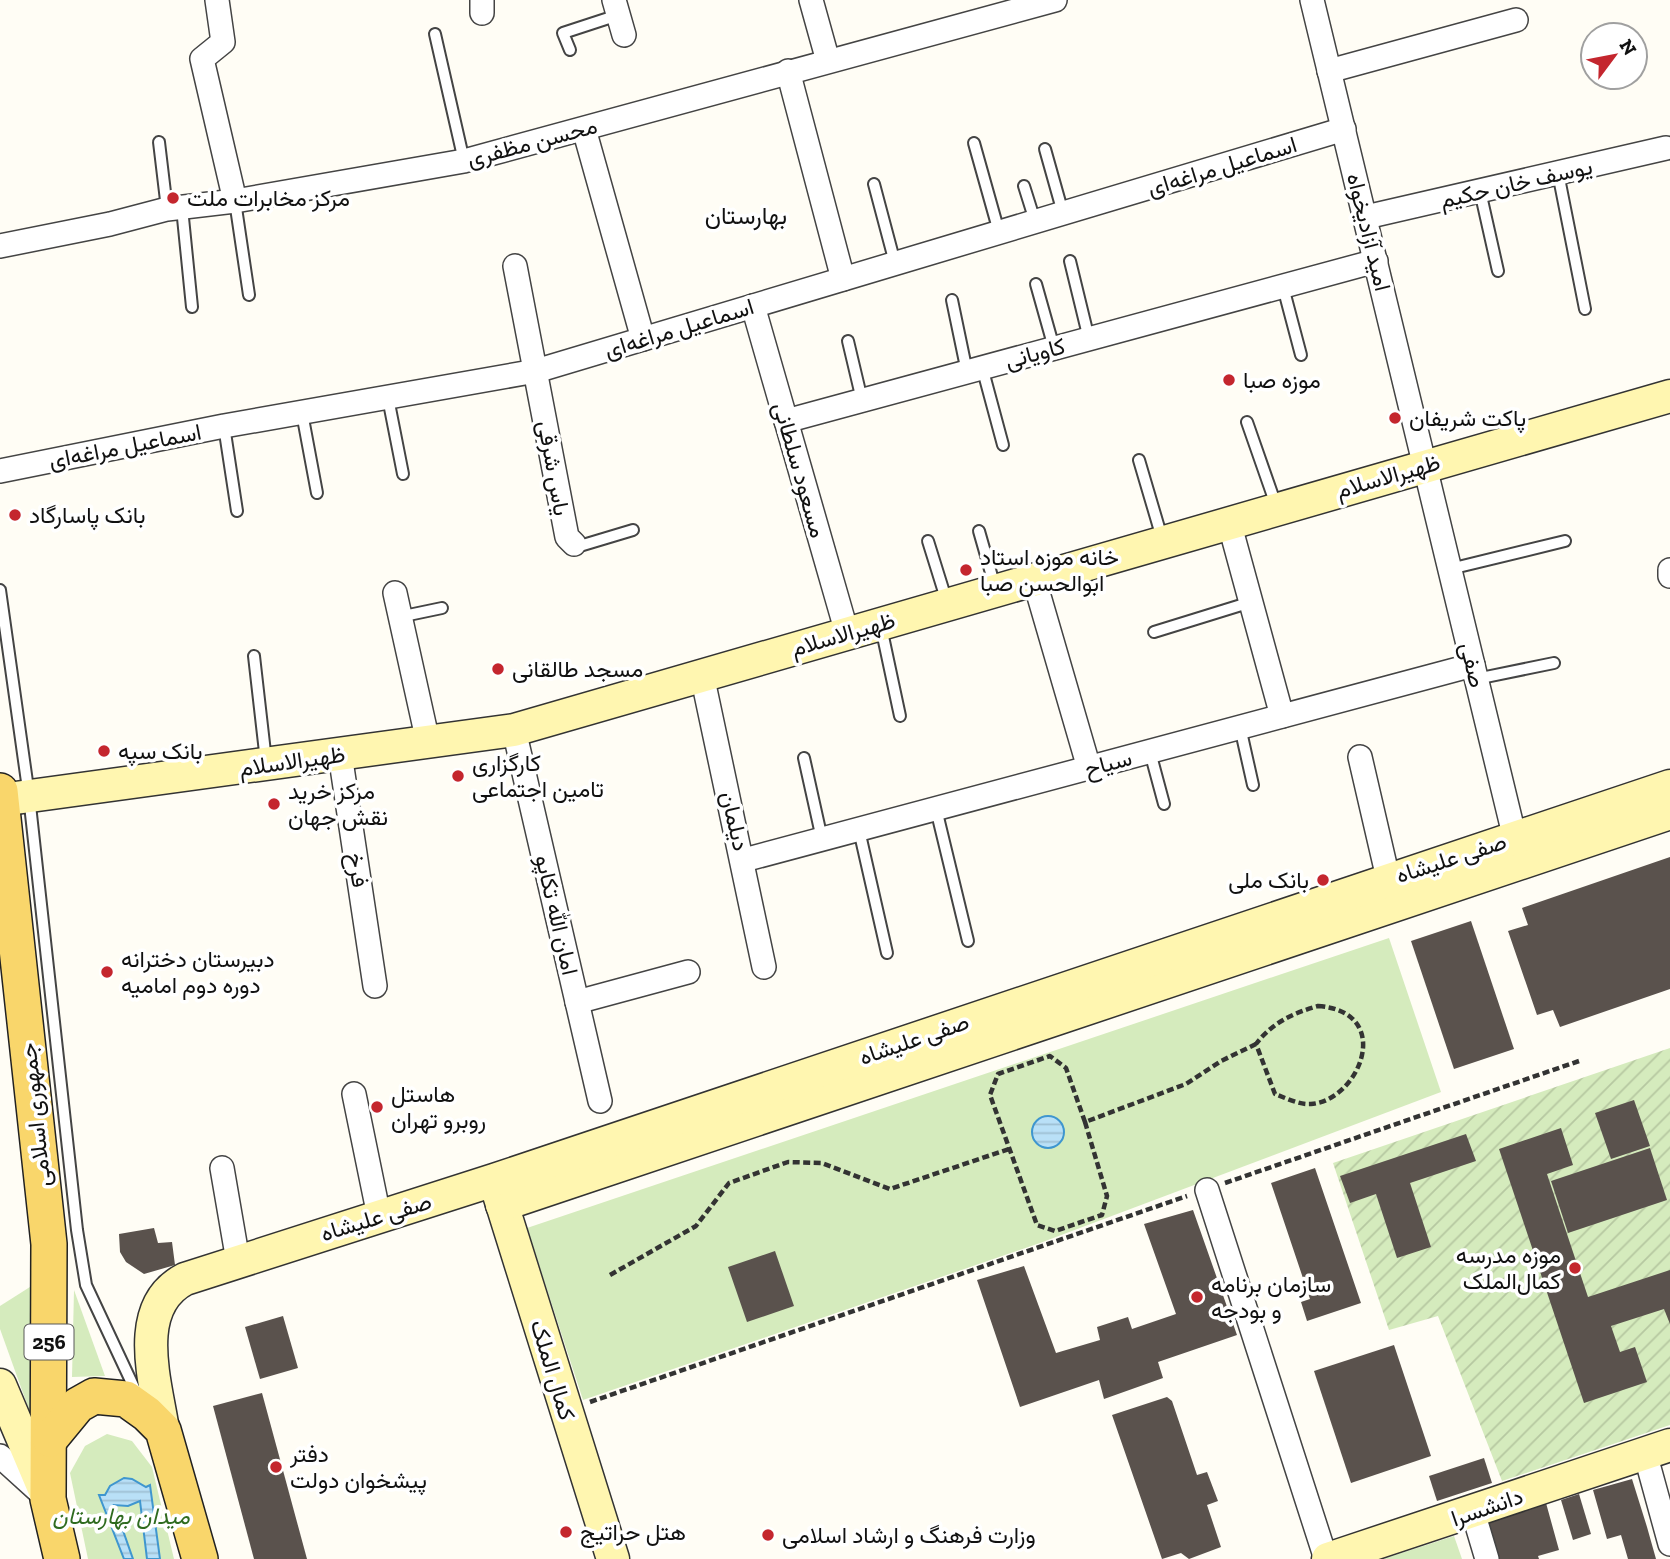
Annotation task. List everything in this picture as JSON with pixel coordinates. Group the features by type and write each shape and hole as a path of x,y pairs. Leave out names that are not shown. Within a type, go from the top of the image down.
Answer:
{"main road":[{"name":"جمهوری اسلامی","path":"7,802 49,1244 50,1439"},
{"path":"62,1559 48,1499 50,1439 78,1405 94,1396 125,1399 155,1422 200,1559"}],"street":[{"path":"217,0 223,42 202,59 235,201"},
{"path":"811,0 828,61"},
{"name":"محسن مظفری","path":"0,246 174,208 235,201 464,161 1055,0"},
{"name":"امید آزادیخواه","path":"1312,0 1427,464"},
{"path":"1329,71 1516,20"},
{"path":"789,71 843,279"},
{"path":"584,129 643,339"},
{"name":"اسماعیل مراغه‌ای","path":"0,471 224,426 536,371 1344,129"},
{"name":"یوسف خان حکیم","path":"1366,217 1666,148"},
{"name":"کاویانی","path":"786,421 1377,261"},
{"name":"یاس شرقی","path":"514,266 567,537 574,544"},
{"name":"مسعود سلطانی","path":"754,306 847,634"},
{"name":"ظهیرالاسلام","path":"7,802 514,730 1427,464 1670,396"},
{"name":"صفی","path":"1427,464 1518,851"},
{"path":"1229,522 1282,716"},
{"path":"1670,570 1670,576"},
{"path":"1034,579 1089,768"},
{"path":"396,593 399,617 428,742"},
{"name":"سیاح","path":"744,860 1282,716 1474,672"},
{"name":"دیلمان","path":"702,675 744,860 764,967"},
{"name":"امان الله تکاپو","path":"514,730 600,1101"},
{"name":"فرخ","path":"340,754 375,986"},
{"path":"1360,757 1388,878"},
{"name":"صفی علیشاه","path":"155,1422 152,1327 162,1297 171,1287 185,1279 379,1216 498,1193 1518,851 1670,786"},
{"name":"صفی علیشاه","path":"498,1193 1388,878 1518,851 1670,813"},
{"path":"577,1002 688,972"},
{"path":"354,1094 379,1216"},
{"path":"222,1168 238,1261"},
{"path":"1207,1189 1327,1559"},
{"name":"کمال الملک","path":"498,1193 613,1559"},
{"path":"0,1385 48,1499"},
{"name":"دانشسرا","path":"1327,1559 1658,1449 1670,1544"},
{"path":"0,1456 48,1499"},
{"path":"1473,1512 1488,1559"}],"lane":[{"path":"570,50 563,33 619,17"},
{"path":"435,34 464,161"},
{"path":"159,142 192,307"},
{"path":"974,143 999,232"},
{"path":"1045,149 1063,213"},
{"path":"1558,173 1585,309"},
{"path":"874,184 895,263"},
{"path":"1024,186 1035,222"},
{"path":"1480,191 1498,271"},
{"path":"235,201 248,295"},
{"path":"1070,261 1089,338"},
{"path":"1036,284 1054,348"},
{"path":"1283,286 1301,355"},
{"path":"952,300 1003,445"},
{"path":"848,341 862,400"},
{"path":"388,398 402,474"},
{"path":"302,413 317,493"},
{"path":"1247,422 1276,508"},
{"path":"224,426 237,511"},
{"path":"1139,460 1163,541"},
{"name":"یاس شرقی","path":"574,544 583,545 633,530"},
{"path":"979,531 996,590"},
{"path":"928,541 948,604"},
{"path":"1450,569 1565,541"},
{"path":"0,590 7,802 86,1285 155,1422"},
{"path":"1154,632 1251,602"},
{"path":"399,617 442,608"},
{"path":"880,624 900,716"},
{"path":"254,656 266,764"},
{"path":"1474,672 1554,663"},
{"path":"1240,727 1253,785"},
{"path":"1150,751 1164,804"},
{"path":"804,758 822,839"},
{"path":"936,809 968,941"},
{"path":"859,830 887,953"}],"path":[{"path":"1085,1122 1186,1084 1221,1061 1256,1044 1279,1022 1296,1012 1318,1006 1335,1007 1353,1016 1361,1030 1364,1046 1360,1065 1346,1082 1331,1097 1312,1104 1275,1094 1256,1044"},
{"path":"1050,1056 1066,1068 1085,1122 1107,1196 1102,1215 1055,1231 1037,1225 990,1095 998,1074 1050,1056"},
{"path":"566,1411 1579,1062"},
{"path":"610,1275 696,1226 729,1183 788,1162 822,1163 890,1189 1009,1149"}],"green space":[{"path":"1389,938 1441,1092 1040,1243 583,1400 527,1228"},
{"path":"1670,1048 1670,1425 1502,1481 1438,1316 1389,1330 1333,1163"},
{"path":"41,1280 32,1418 0,1329 0,1306"},
{"path":"74,1290 105,1376 72,1377"},
{"name":"میدان بهارستان","path":"107,1434 132,1441 152,1467 174,1559 88,1559 70,1473 85,1446"},
{"path":"1454,1536 1462,1559 1383,1559"}],"water":[{"path":"1048,1116 1059,1121 1064,1132 1059,1143 1048,1148 1037,1143 1032,1132 1037,1121"},
{"path":"124,1478 132,1479 146,1487 150,1485 160,1559 147,1559 140,1501 128,1506 114,1505 133,1559 124,1559 99,1495 105,1495 110,1486"}],"building":[{"path":"1670,857 1670,989 1560,1027 1553,1010 1537,1015 1508,931 1528,925 1522,908"},
{"path":"1471,921 1514,1049 1454,1069 1411,941"},
{"path":"1634,1100 1650,1146 1611,1159 1595,1113"},
{"path":"1561,1128 1573,1165 1547,1174 1588,1297 1670,1270 1670,1324 1664,1309 1611,1326 1620,1352 1635,1347 1647,1382 1584,1403 1499,1149"},
{"path":"1466,1134 1476,1161 1410,1183 1431,1247 1397,1258 1376,1194 1350,1203 1340,1176"},
{"path":"1650,1148 1667,1200 1568,1233 1551,1181"},
{"path":"1315,1168 1361,1303 1307,1321 1301,1302 1310,1299 1271,1183"},
{"name":"سازمان برنامه و بودجه","path":"1193,1210 1237,1335 1158,1362 1163,1378 1104,1399 1099,1380 1020,1407 977,1280 1024,1266 1056,1353 1100,1340 1097,1327 1128,1317 1132,1329 1176,1314 1144,1224"},
{"path":"154,1228 158,1243 172,1242 175,1265 144,1274 126,1262 120,1252 119,1234"},
{"path":"775,1251 794,1306 747,1322 728,1267"},
{"path":"283,1316 298,1368 260,1379 245,1327"},
{"path":"1394,1345 1431,1456 1351,1483 1314,1371"},
{"path":"262,1393 307,1559 254,1559 213,1406"},
{"path":"1167,1397 1172,1401 1197,1475 1207,1472 1218,1501 1207,1505 1221,1547 1189,1559 1181,1553 1162,1559 1112,1415"},
{"path":"1484,1458 1492,1483 1437,1501 1429,1476"},
{"path":"1632,1479 1656,1559 1628,1559 1621,1535 1607,1539 1593,1490"},
{"path":"1579,1494 1591,1534 1573,1540 1561,1500"},
{"path":"1546,1503 1559,1550 1538,1556 1539,1559 1496,1559 1484,1521"}],"place":[{"name":"مرکز مخابرات ملت","path":"173,198"},
{"name":"موزه صبا","path":"1229,380"},
{"name":"پاکت شریفان","path":"1395,418"},
{"name":"بانک پاسارگاد","path":"15,515"},
{"name":"خانه موزه استاد ابوالحسن صبا","path":"966,570"},
{"name":"مسجد طالقانی","path":"498,669"},
{"name":"بانک سپه","path":"104,751"},
{"name":"کارگزاری تامین اجتماعی","path":"458,776"},
{"name":"مرکز خرید نقش جهان","path":"274,804"},
{"name":"بانک ملی","path":"1323,880"},
{"name":"دبیرستان دخترانه دوره دوم امامیه","path":"107,972"},
{"name":"هاستل روبرو تهران","path":"377,1107"},
{"name":"موزه مدرسه کمال‌الملک","path":"1575,1268"},
{"name":"سازمان برنامه و بودجه","path":"1197,1297"},
{"name":"دفتر پیشخوان دولت","path":"276,1467"},
{"name":"هتل حراتیج","path":"566,1532"},
{"name":"وزارت فرهنگ و ارشاد اسلامی","path":"768,1535"}],"district":[{"name":"بهارستان","path":"746,216"}]}
